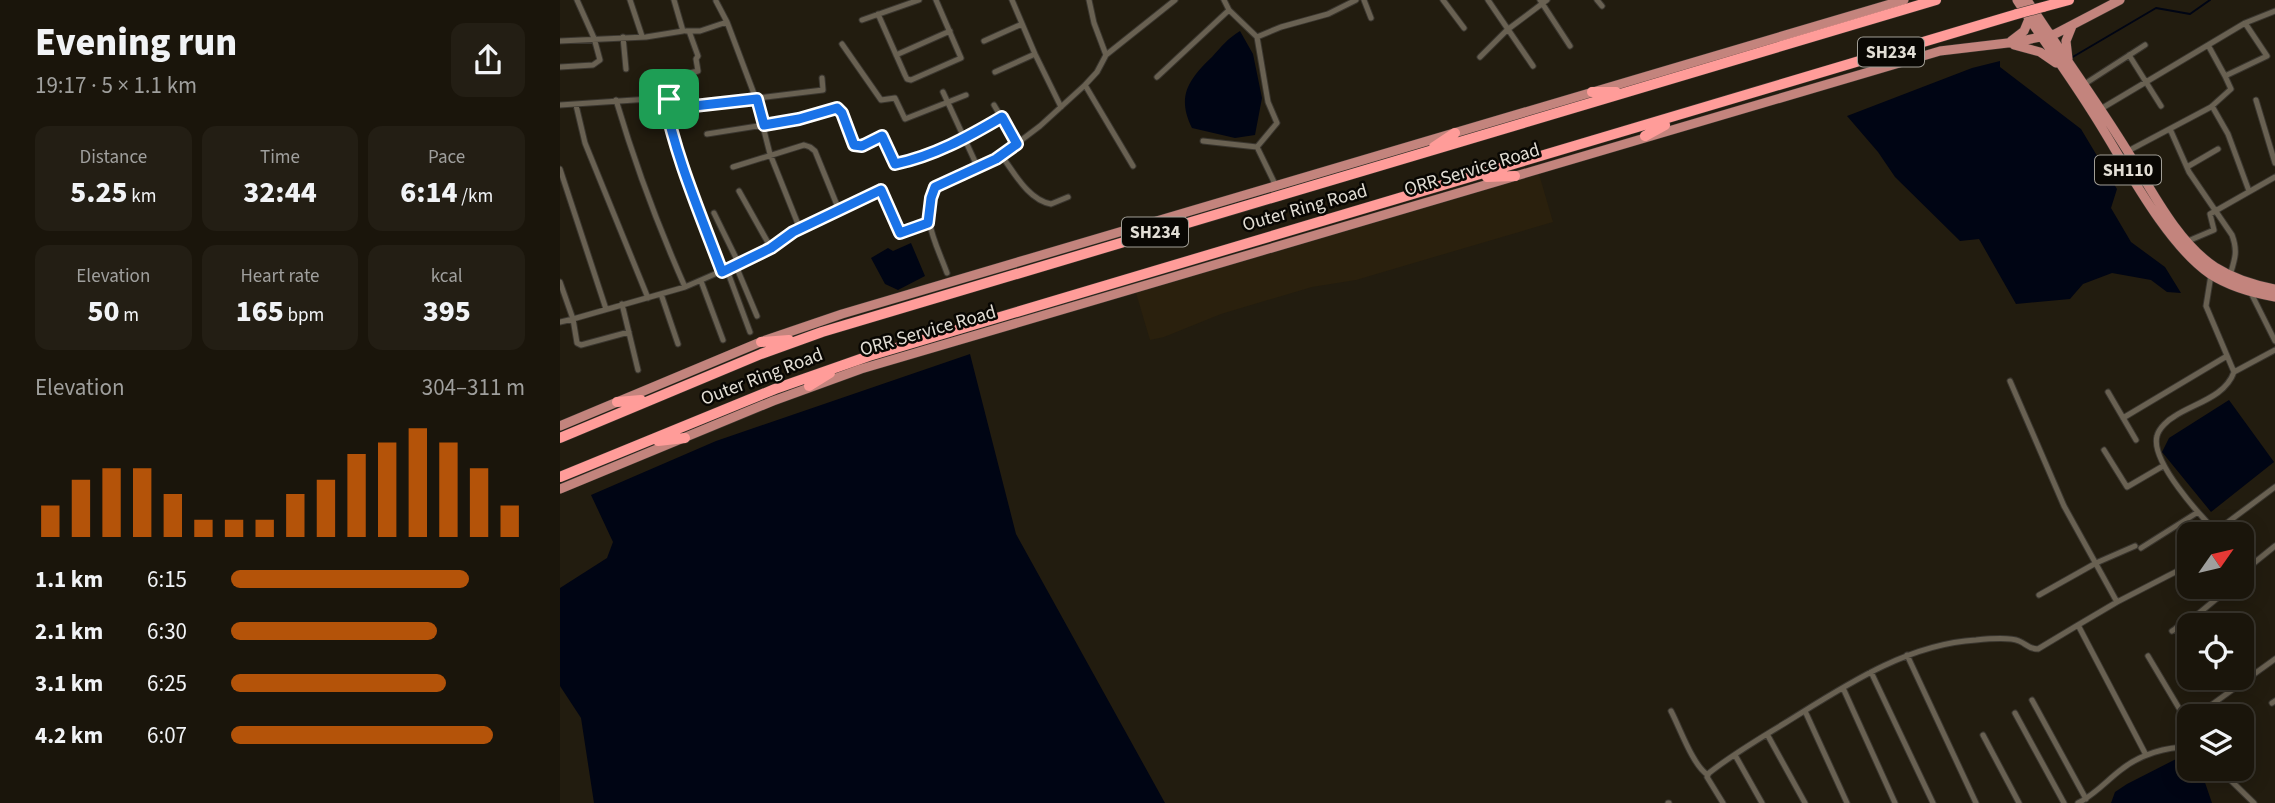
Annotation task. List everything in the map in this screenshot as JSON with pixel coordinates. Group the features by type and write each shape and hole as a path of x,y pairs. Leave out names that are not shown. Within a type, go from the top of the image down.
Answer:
{"highway":[{"name":"Outer Ring Road","path":"560,438 803,339 1936,0"},
{"name":"Outer Ring Road","path":"560,477 775,389 842,365 2069,0"},
{"path":"1592,92 1628,93"},
{"path":"1645,136 1680,116"},
{"path":"1425,153 1455,133"},
{"path":"1472,177 1515,176"},
{"path":"761,342 803,339"},
{"path":"809,387 842,365"},
{"path":"617,402 652,399"},
{"path":"642,443 685,438"}],"main road":[{"name":"ORR Service Road","path":"560,426 761,342 842,314 1904,0"},
{"name":"SH110","path":"2017,0 2029,19 2045,36"},
{"name":"SH110","path":"2026,0 2067,69 2188,241 2213,270 2253,285 2275,289"},
{"name":"ORR Service Road","path":"560,489 809,387 860,369 1940,51 2045,36 2072,26 2120,0"},
{"path":"2006,43 2020,35 2029,19"},
{"path":"2067,69 2066,48 2072,26"},
{"path":"2006,43 2040,52 2067,69"},
{"name":"SH110","path":"2067,69 2083,85 2162,222 2182,247 2251,293 2275,297"}],"street":[{"path":"560,67 597,63 600,60 594,38 577,0"},
{"path":"630,0 642,36"},
{"path":"674,0 698,56 698,71 690,73"},
{"path":"862,20 919,0"},
{"path":"878,14 908,80 958,60 961,56 936,0"},
{"path":"1012,0 1061,107"},
{"path":"1089,0 1106,55"},
{"path":"947,273 928,223 935,187 978,168 1017,144 1085,85 1097,72 1106,55 1175,0"},
{"path":"1224,0 1229,10 1257,37 1268,102 1277,123 1256,147"},
{"path":"1257,37 1281,27 1328,14 1356,0"},
{"path":"1364,0 1371,18"},
{"path":"1443,0 1464,28"},
{"path":"1488,0 1532,66"},
{"path":"1597,0 1602,6"},
{"path":"716,1 757,99 770,155 800,229"},
{"path":"1480,57 1507,30 1543,1 1570,46"},
{"path":"1157,76 1229,10"},
{"path":"2097,112 2245,23 2275,11"},
{"path":"560,41 700,32 727,22"},
{"path":"2245,23 2267,57 2275,63"},
{"path":"984,41 1022,24"},
{"path":"896,55 950,31"},
{"path":"622,37 626,69"},
{"path":"842,44 881,100 895,99 905,120 966,95"},
{"path":"2083,85 2145,45"},
{"path":"2127,151 2212,106 2231,89 2208,45"},
{"path":"995,72 1035,54"},
{"path":"2129,55 2161,107"},
{"path":"2225,76 2267,57"},
{"path":"560,105 664,98 694,106 823,90 822,78"},
{"path":"1085,85 1133,166"},
{"path":"943,92 978,168"},
{"path":"664,98 684,170 750,331"},
{"path":"616,100 634,159 685,288"},
{"path":"2256,100 2275,163"},
{"path":"576,105 585,143 648,298"},
{"path":"994,105 1017,144"},
{"path":"2212,106 2228,134 2249,191"},
{"path":"707,134 799,119 837,108 842,113 854,145 862,146 882,136 895,164 964,140 1002,117"},
{"path":"2170,129 2187,167 2232,235 2236,257 2230,275"},
{"path":"1203,141 1256,147"},
{"path":"733,167 804,145 810,147 815,151 839,210"},
{"path":"1256,147 1276,186"},
{"path":"2187,167 2218,149"},
{"path":"1002,155 1023,184 1039,200 1051,204 1068,197"},
{"path":"560,169 606,309"},
{"path":"2188,241 2214,230 2210,214 2215,210 2275,177"},
{"path":"560,322 685,288 771,248 800,229 881,190 900,233 928,223"},
{"path":"739,191 771,248"},
{"path":"713,212 757,316"},
{"path":"2208,522 2163,466 2155,439 2158,431 2173,417 2215,395 2231,381 2234,372 2206,306 2213,270"},
{"path":"701,281 723,340"},
{"path":"561,284 573,319 577,342 581,345 629,332"},
{"path":"2251,293 2275,341"},
{"path":"661,294 678,344"},
{"path":"622,304 638,370"},
{"path":"2234,372 2275,350"},
{"path":"2123,418 2227,356"},
{"path":"2010,381 2064,506 2117,602"},
{"path":"2108,392 2136,440"},
{"path":"2104,450 2127,487 2163,466"},
{"path":"2230,522 2275,486"},
{"path":"2039,595 2095,563 2138,547 2198,512"},
{"path":"2254,563 2275,546"},
{"path":"1708,775 1767,734 1843,688 1907,655 1975,640 2018,640 2032,649 2038,649 2117,602 2177,571"},
{"path":"2199,613 2216,599"},
{"path":"2078,625 2146,755"},
{"path":"1907,655 1976,803"},
{"path":"2148,656 2177,705"},
{"path":"2254,672 2275,659"},
{"path":"1871,672 1933,803"},
{"path":"1843,688 1895,803"},
{"path":"2211,704 2229,690"},
{"path":"2032,700 2086,799"},
{"path":"1671,711 1696,761 1704,774 1708,775 1723,803"},
{"path":"1805,711 1847,803"},
{"path":"2015,713 2064,803"},
{"path":"1767,734 1805,803"},
{"path":"1983,735 2019,803"},
{"path":"2078,803 2123,767 2146,755 2177,747"},
{"path":"1735,755 1762,803"},
{"path":"2231,781 2254,803"}],"shaded area":[{"path":"1240,31 1253,54 1262,98 1255,135 1235,138 1192,128 1185,106 1187,89 1197,73"},
{"path":"2000,61 2000,67 2081,129 2117,189 2111,208 2131,242 2165,267 2181,293 2167,292 2151,280 2112,273 2083,284 2070,299 2016,304 1979,239 1960,241 1895,177 1847,116 1972,68"},
{"path":"1539,174 1553,222 1356,280 1312,287 1221,314 1150,340 1136,293"},
{"path":"911,243 925,276 898,290 885,284 871,258 888,248 893,251"},
{"path":"970,354 1016,534 1165,803 594,803 581,718 560,686 560,588 607,558 613,542 591,495 716,441"},
{"path":"2229,400 2274,462 2211,512 2162,452 2169,438"},
{"path":"2177,759 2177,781 2204,781 2212,803 2111,803 2115,792"}],"waterway":[{"path":"2071,58 2156,8 2190,14 2210,0"}],"route":[{"path":"664,98 669,99 694,106 757,99 764,125 837,108 842,113 852,144 862,146 882,136 895,164 964,140 1002,117 1017,144 996,159 935,187 928,223 900,233 881,190 793,232 771,248 722,272 674,141 664,98"}]}
